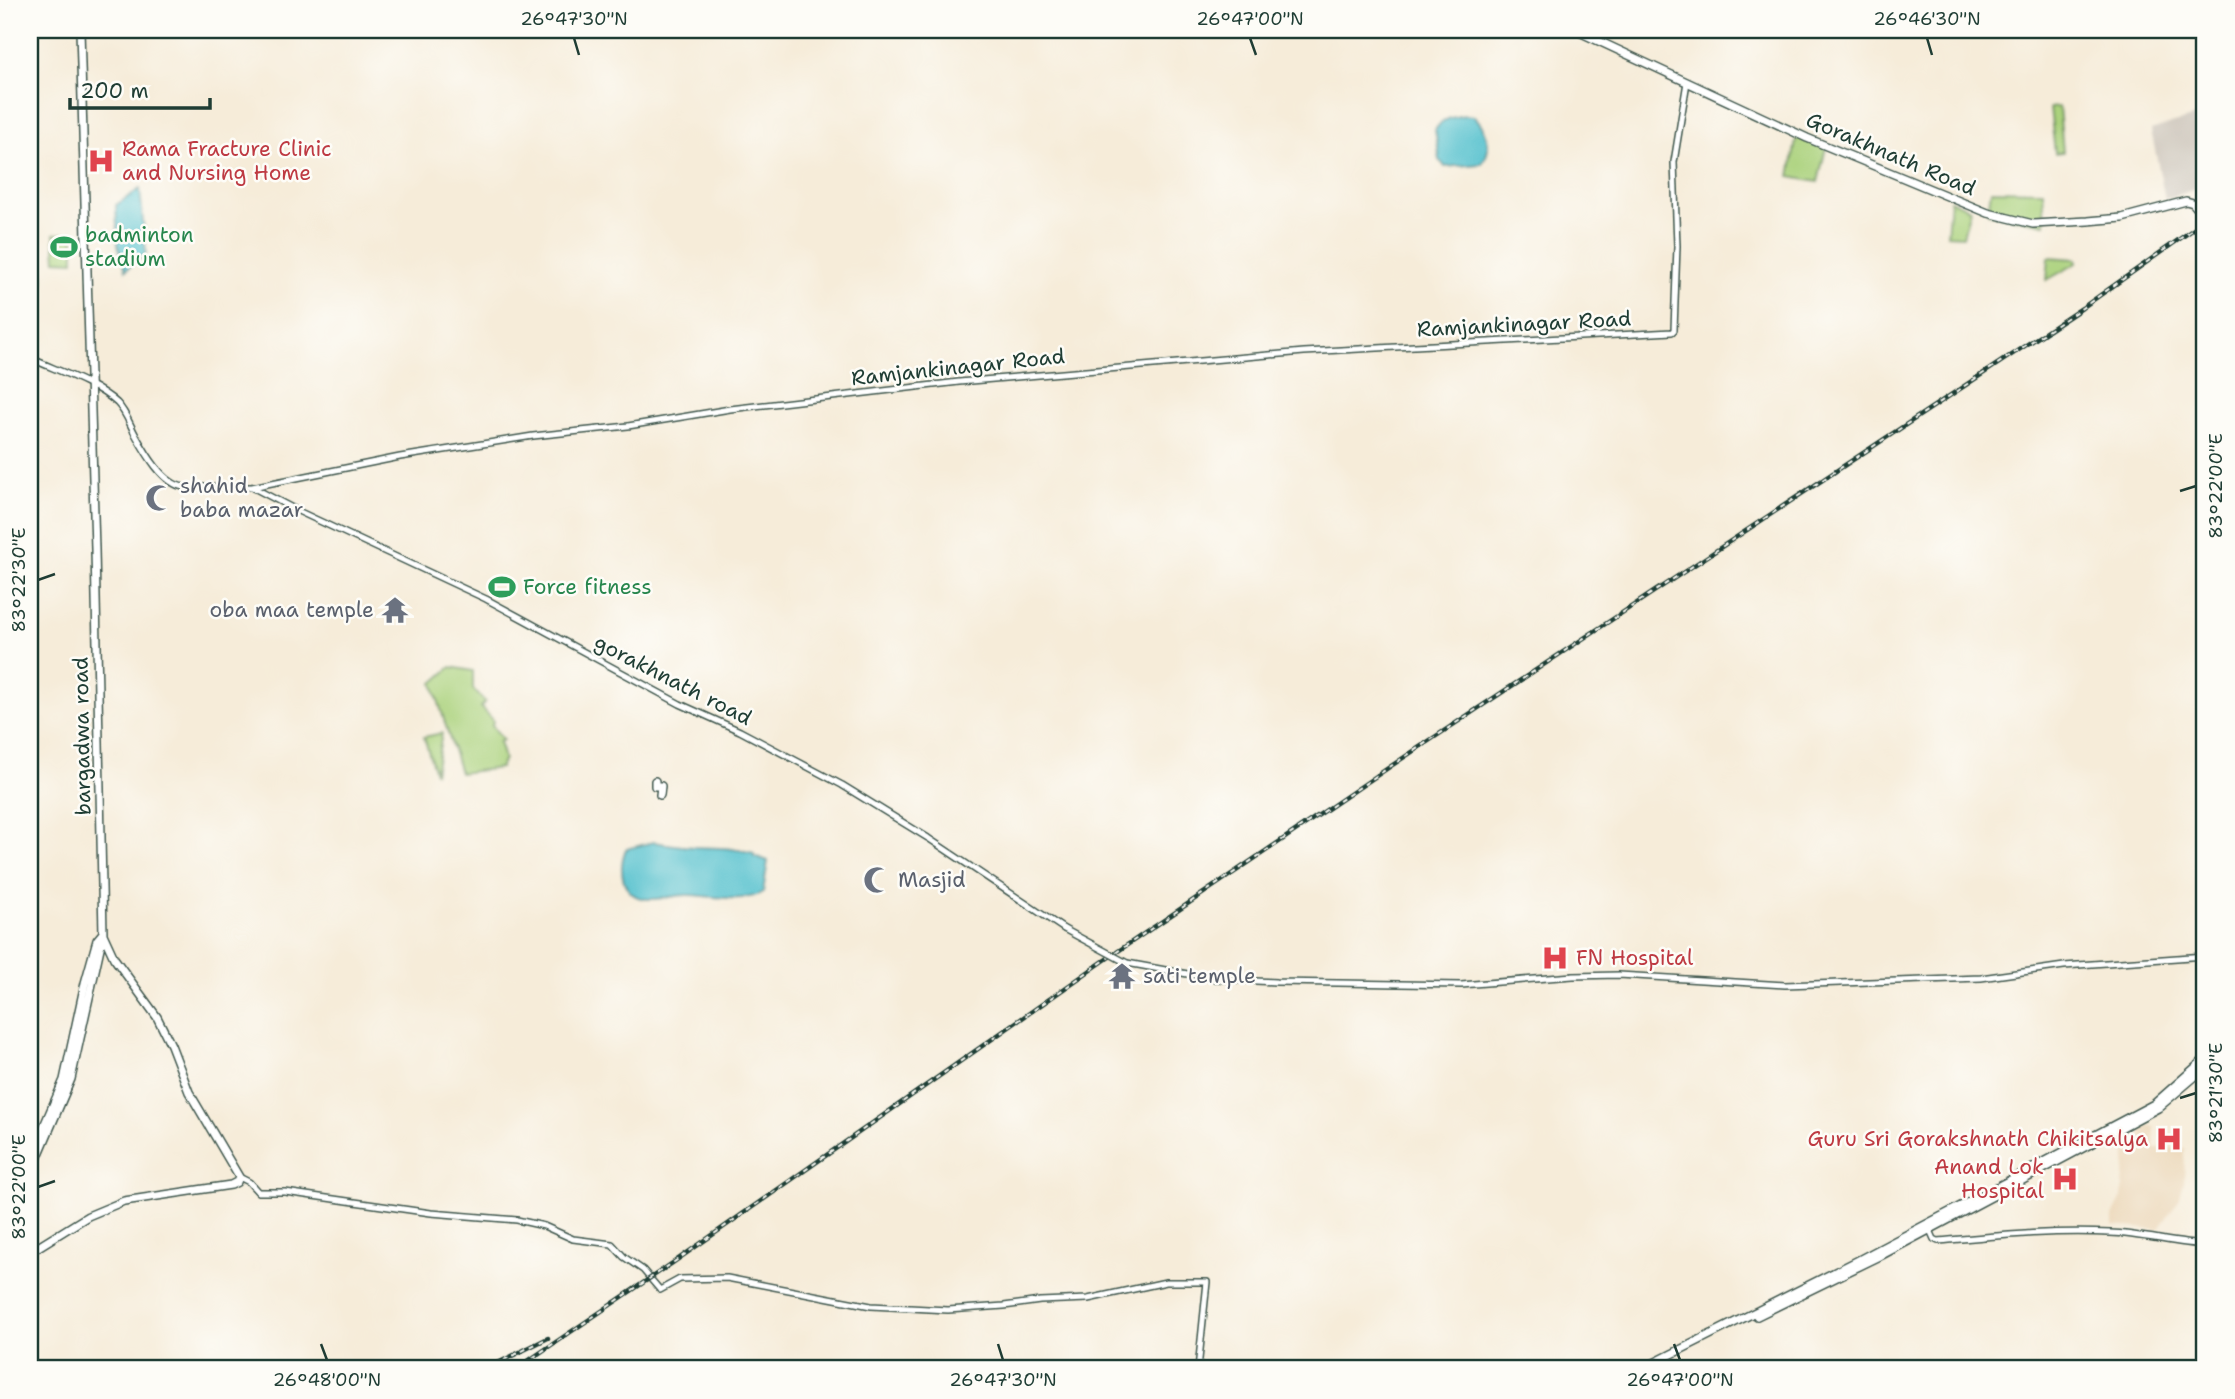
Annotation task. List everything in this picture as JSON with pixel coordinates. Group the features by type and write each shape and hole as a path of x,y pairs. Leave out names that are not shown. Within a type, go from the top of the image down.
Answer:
{"main road":[{"name":"bargadwa road","path":"80,30 103,934 114,958 157,1017 189,1092 239,1177"},
{"name":"Gorakhnath Road","path":"1575,30 1860,161 1988,213 2033,224 2088,221 2122,218 2186,201 2193,203 2205,218"},
{"path":"655,781 654,786 661,786 660,795"},
{"path":"30,1158 64,1080 91,961 97,940 103,934"},
{"path":"30,1175 71,1079 103,934"},
{"path":"1642,1369 1857,1261 2154,1104 2205,1059"},
{"path":"1650,1369 1930,1230 2158,1108 2205,1068"},
{"path":"30,1252 107,1206 231,1185 237,1182 239,1177"}],"street":[{"name":"Ramjankinagar Road","path":"90,385 120,406 145,450 165,476 175,484 184,487 252,487 400,457 533,436 959,382 1304,352 1674,331 1677,246 1674,162 1686,82"},
{"path":"30,358 90,385"},
{"name":"gorakhnath road","path":"252,487 298,512 486,599 680,704 740,731 842,785 928,838 1064,929 1127,963 1214,979 1325,983 1461,985 1619,975 1785,985 1981,978 2064,965 2205,956"},
{"path":"239,1177 249,1182 258,1192 285,1192 431,1213 487,1216 536,1223 573,1239 612,1244 624,1257 643,1270 660,1290 680,1279 727,1278 871,1306 948,1310 1088,1299 1166,1282 1207,1282 1198,1369"},
{"path":"1930,1230 1938,1241 2018,1233 2111,1233 2205,1245"}],"shaded area":[{"path":"2205,114 2205,186 2165,199 2151,130"},
{"path":"2141,1126 2155,1126 2154,1148 2185,1148 2184,1183 2179,1200 2158,1230 2113,1226 2113,1216 2122,1197 2127,1142 2141,1138"}],"green space":[{"path":"2059,107 2063,152 2055,153 2050,108"},
{"path":"1797,134 1826,147 1818,182 1790,177"},
{"path":"1991,190 2043,191 2045,224 1988,213"},
{"path":"1950,200 1970,209 1963,236 1947,235"},
{"name":"badminton stadium","path":"74,233 74,261 56,260 54,234"},
{"path":"2049,257 2076,259 2077,263 2047,280"},
{"path":"30,267 43,269 42,309 30,308"},
{"path":"451,667 473,671 473,689 485,702 481,707 493,720 492,725 503,740 499,742 504,759 500,768 460,773 433,683"},
{"path":"442,733 435,773 424,737"}],"water":[{"path":"1474,116 1485,133 1488,146 1485,158 1481,164 1445,167 1440,160 1435,130 1448,119"},
{"path":"140,189 146,253 126,270 118,245 116,205"},
{"path":"653,842 754,853 754,856 768,861 763,892 747,898 687,895 653,899 639,897 627,888 624,881 622,865 626,849"}],"railway":[{"path":"516,1369 674,1262 1105,960 1391,766 2082,308 2205,221"},
{"path":"486,1369 548,1338"}],"place":[{"name":"Rama Fracture Clinic and Nursing Home","path":"101,161"},
{"name":"badminton stadium","path":"64,247"},
{"name":"shahid baba mazar","path":"159,498"},
{"name":"Force fitness","path":"502,587"},
{"name":"oba maa temple","path":"395,610"},
{"name":"Masjid","path":"877,880"},
{"name":"FN Hospital","path":"1555,958"},
{"name":"sati temple","path":"1122,976"},
{"name":"Guru Sri Gorakshnath Chikitsalya","path":"2169,1139"},
{"name":"Anand Lok Hospital","path":"2065,1179"}]}
